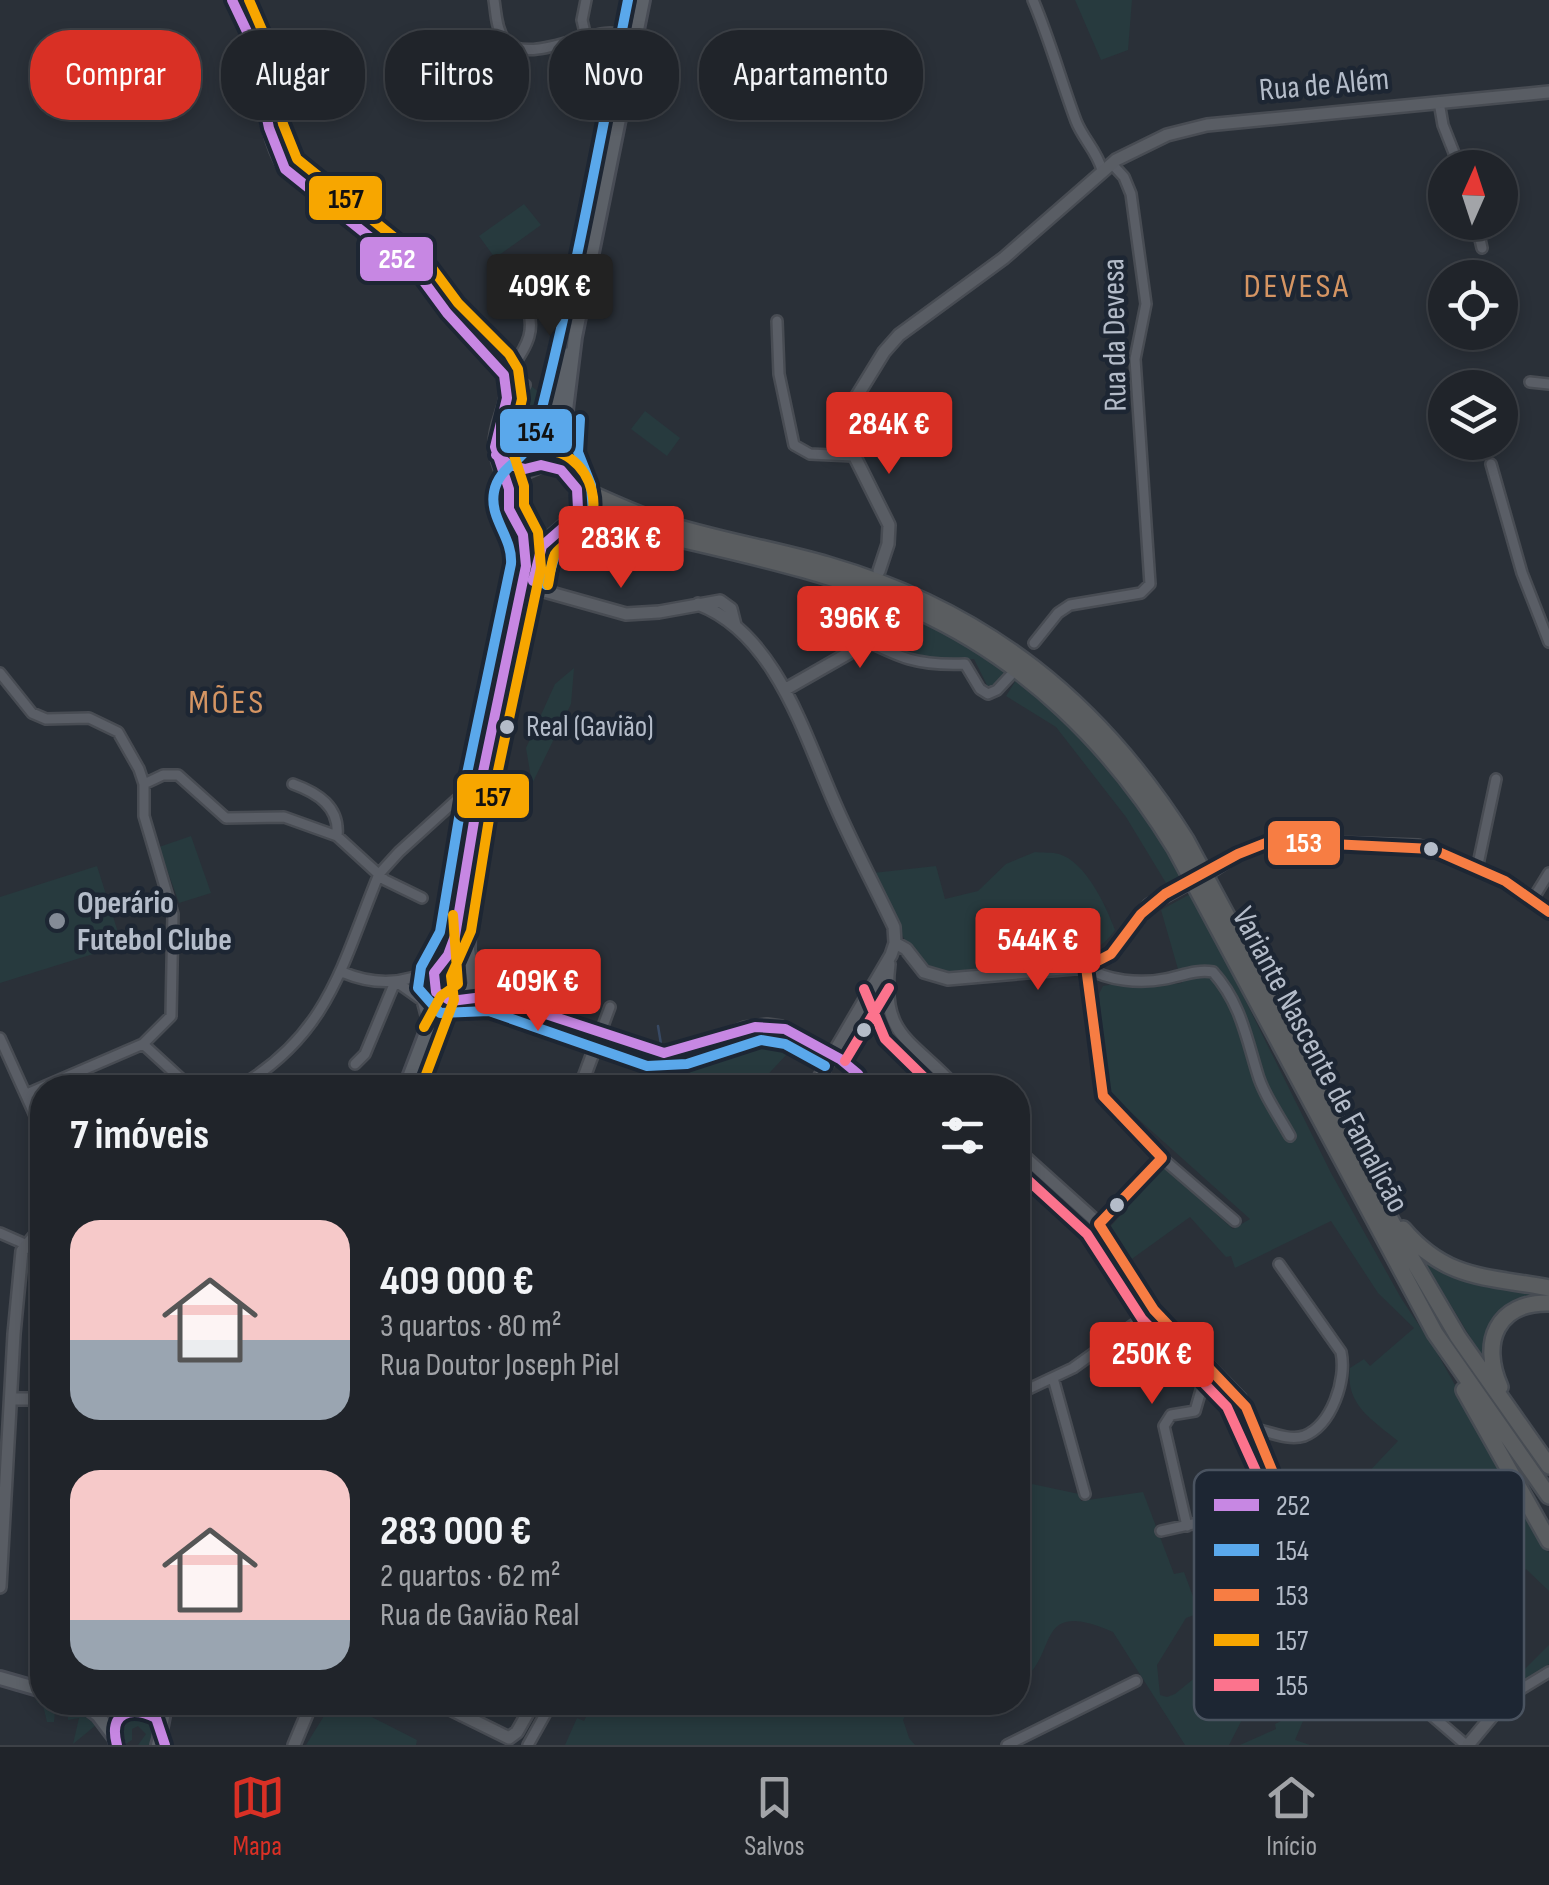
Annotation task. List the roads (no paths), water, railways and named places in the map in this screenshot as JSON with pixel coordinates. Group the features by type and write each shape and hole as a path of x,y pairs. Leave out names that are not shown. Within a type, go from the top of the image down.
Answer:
{"highway":[{"name":"Variante Nascente de Famalicão","path":"571,478 582,490 660,522 827,564 914,595 990,636 1078,704 1130,759 1186,840 1381,1203 1458,1337 1549,1466"},
{"name":"Variante Nascente de Famalicão","path":"562,529 588,520 609,522 879,595 917,610 968,638 1059,704 1107,752 1151,808 1435,1333 1547,1493"},
{"path":"1381,1203 1423,1252 1449,1268 1480,1278 1549,1288"},
{"path":"1527,1434 1494,1373 1492,1343 1502,1320 1511,1312 1524,1305 1549,1303"},
{"path":"1435,1333 1510,1470"},
{"path":"1524,1496 1549,1542"}],"main road":[{"path":"636,30 643,0"},
{"path":"421,1075 443,1020 472,990 470,901 528,601 542,546 578,509 577,489 562,444 575,337 618,120"},
{"path":"460,999 440,996 433,986 455,936 479,791 526,566 527,551 508,508 509,489 544,450 575,337"},
{"path":"528,468 552,466 571,478"},
{"path":"518,525 536,535 562,529"},
{"path":"440,965 456,960 473,974"},
{"path":"410,1075 440,996"},
{"path":"0,1678 30,1687"},
{"path":"98,1715 115,1742"},
{"path":"115,1742 120,1718 124,1715"},
{"path":"151,1715 161,1739"}],"street":[{"path":"243,17 252,0"},
{"path":"494,0 500,31 508,44 516,49 549,46"},
{"path":"584,30 586,0"},
{"name":"Rua da Devesa","path":"1033,0 1078,126 1095,150 1124,177 1130,194 1146,304 1135,359 1150,573 1150,584 1141,593 1066,607 1034,643"},
{"path":"235,1 251,38 272,144 285,169 422,280 447,312 504,370 525,385"},
{"name":"Rua de Além","path":"853,456 845,436 846,420 870,371 899,335 1004,258 1110,165 1167,135 1194,127 1549,92"},
{"path":"1439,102 1453,150"},
{"path":"1095,150 1110,165"},
{"path":"1480,240 1482,248"},
{"path":"504,370 525,350 531,334 530,312 523,300"},
{"path":"777,321 779,374 794,446 810,454 853,456 889,525 879,571"},
{"path":"504,370 508,398 496,436 496,455 509,489"},
{"path":"1530,382 1549,384"},
{"path":"496,455 528,468"},
{"path":"1491,464 1522,572 1549,642"},
{"path":"534,574 544,591 626,614 698,604 729,606 735,625 786,688 835,804 894,927 888,997 892,1022 897,1032 944,1075"},
{"path":"528,601 544,591"},
{"path":"786,688 842,659 856,636 869,600"},
{"path":"856,636 914,662 967,665 986,694 995,692 1010,676"},
{"path":"0,673 32,713 46,719 89,718 118,732 144,784 144,816 173,914 171,1016 143,1044 71,1075"},
{"path":"144,784 163,774 178,775 226,818 284,816 337,836 380,874 422,898"},
{"path":"1478,869 1496,779"},
{"path":"293,784 328,804 337,820 337,836"},
{"path":"259,1075 321,1012 342,972 380,874 464,793 479,791"},
{"path":"1213,870 1261,844 1281,840 1418,846 1478,869 1549,912"},
{"path":"1533,899 1549,873"},
{"path":"893,949 906,949 924,972 948,979 1086,967 1112,954 1149,905 1185,885"},
{"path":"820,1075 893,949"},
{"path":"342,972 367,982 396,982 420,977 440,965"},
{"path":"1086,967 1102,978 1158,980 1213,972 1234,1003 1253,1051 1257,1074 1290,1136"},
{"path":"1086,967 1103,1096 1162,1158 1234,1221"},
{"path":"473,974 491,996"},
{"path":"876,980 888,997"},
{"path":"396,982 422,1000 428,1027"},
{"path":"355,1064 365,1054 396,982"},
{"path":"460,999 491,996 649,1051 679,1053 745,1028 768,1025 794,1032 832,1053 857,1075"},
{"path":"585,1075 610,1007"},
{"path":"0,1038 30,1101"},
{"path":"143,1044 177,1075"},
{"path":"1099,1224 1162,1158"},
{"path":"1030,1162 1099,1224 1154,1310 1240,1398 1274,1470"},
{"path":"0,1233 25,1244"},
{"path":"0,1587 14,1334 25,1244 30,1239"},
{"path":"1256,1429 1289,1437 1304,1436 1332,1409 1342,1356 1280,1264"},
{"path":"1030,1388 1072,1368 1154,1310"},
{"path":"1187,1526 1164,1426 1170,1416 1195,1411 1208,1366"},
{"path":"1052,1378 1085,1494"},
{"path":"10,1399 30,1400"},
{"path":"1161,1531 1194,1524"},
{"path":"1524,1688 1549,1672"},
{"path":"1007,1745 1136,1681"},
{"path":"294,1745 307,1715"},
{"path":"462,1716 498,1740 513,1736 526,1715"},
{"path":"528,1745 545,1715"},
{"path":"1437,1720 1467,1745 1489,1720"},
{"path":"1032,1733 1038,1745"}],"waterway":[{"path":"658,1026 661,1044"},
{"path":"654,1075 657,1065"}],"place":[{"name":"Real (Gavião)","path":"507,727"},
{"name":"Operário Futebol Clube","path":"57,921"}],"district":[{"name":"DEVESA","path":"1297,286"},
{"name":"MÕES","path":"227,702"}]}
